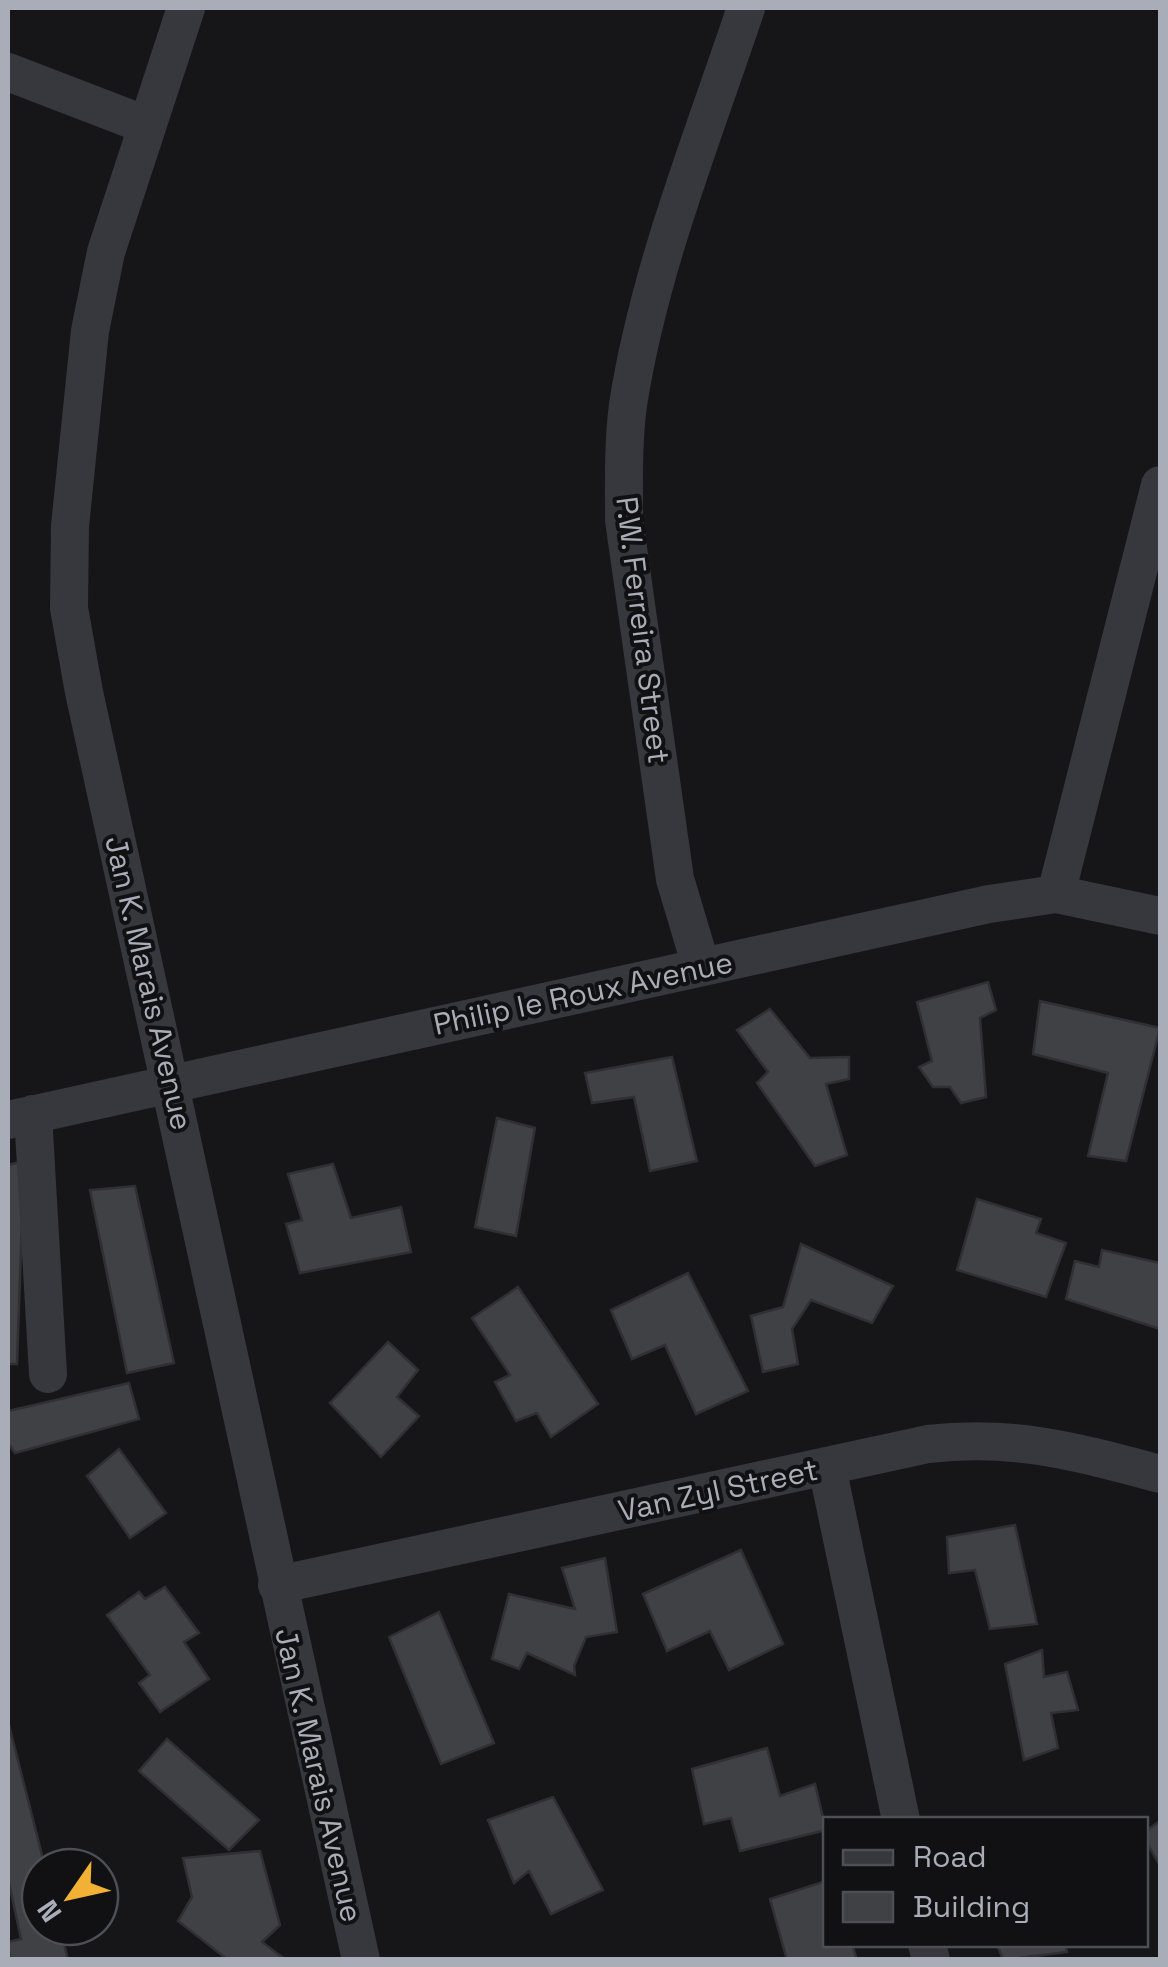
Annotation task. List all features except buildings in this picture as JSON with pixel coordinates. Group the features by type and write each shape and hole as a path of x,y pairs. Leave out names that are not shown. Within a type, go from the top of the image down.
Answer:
{"street":[{"name":"Jan K. Marais Avenue","path":"186,8 106,252 90,331 71,508 70,608 84,692 172,1084 276,1585 361,1960"},
{"name":"P.W. Ferreira Street","path":"701,966 676,880 624,520 625,458 628,407 646,318 746,8"},
{"path":"8,72 146,125"},
{"path":"1056,894 1160,486"},
{"name":"Philip le Roux Avenue","path":"20,1117 701,966 1056,894 1160,916"},
{"path":"20,1117 48,1374"},
{"name":"Van Zyl Street","path":"276,1585 978,1438 1060,1447 1160,1474"},
{"path":"827,1467 900,1817"}]}
